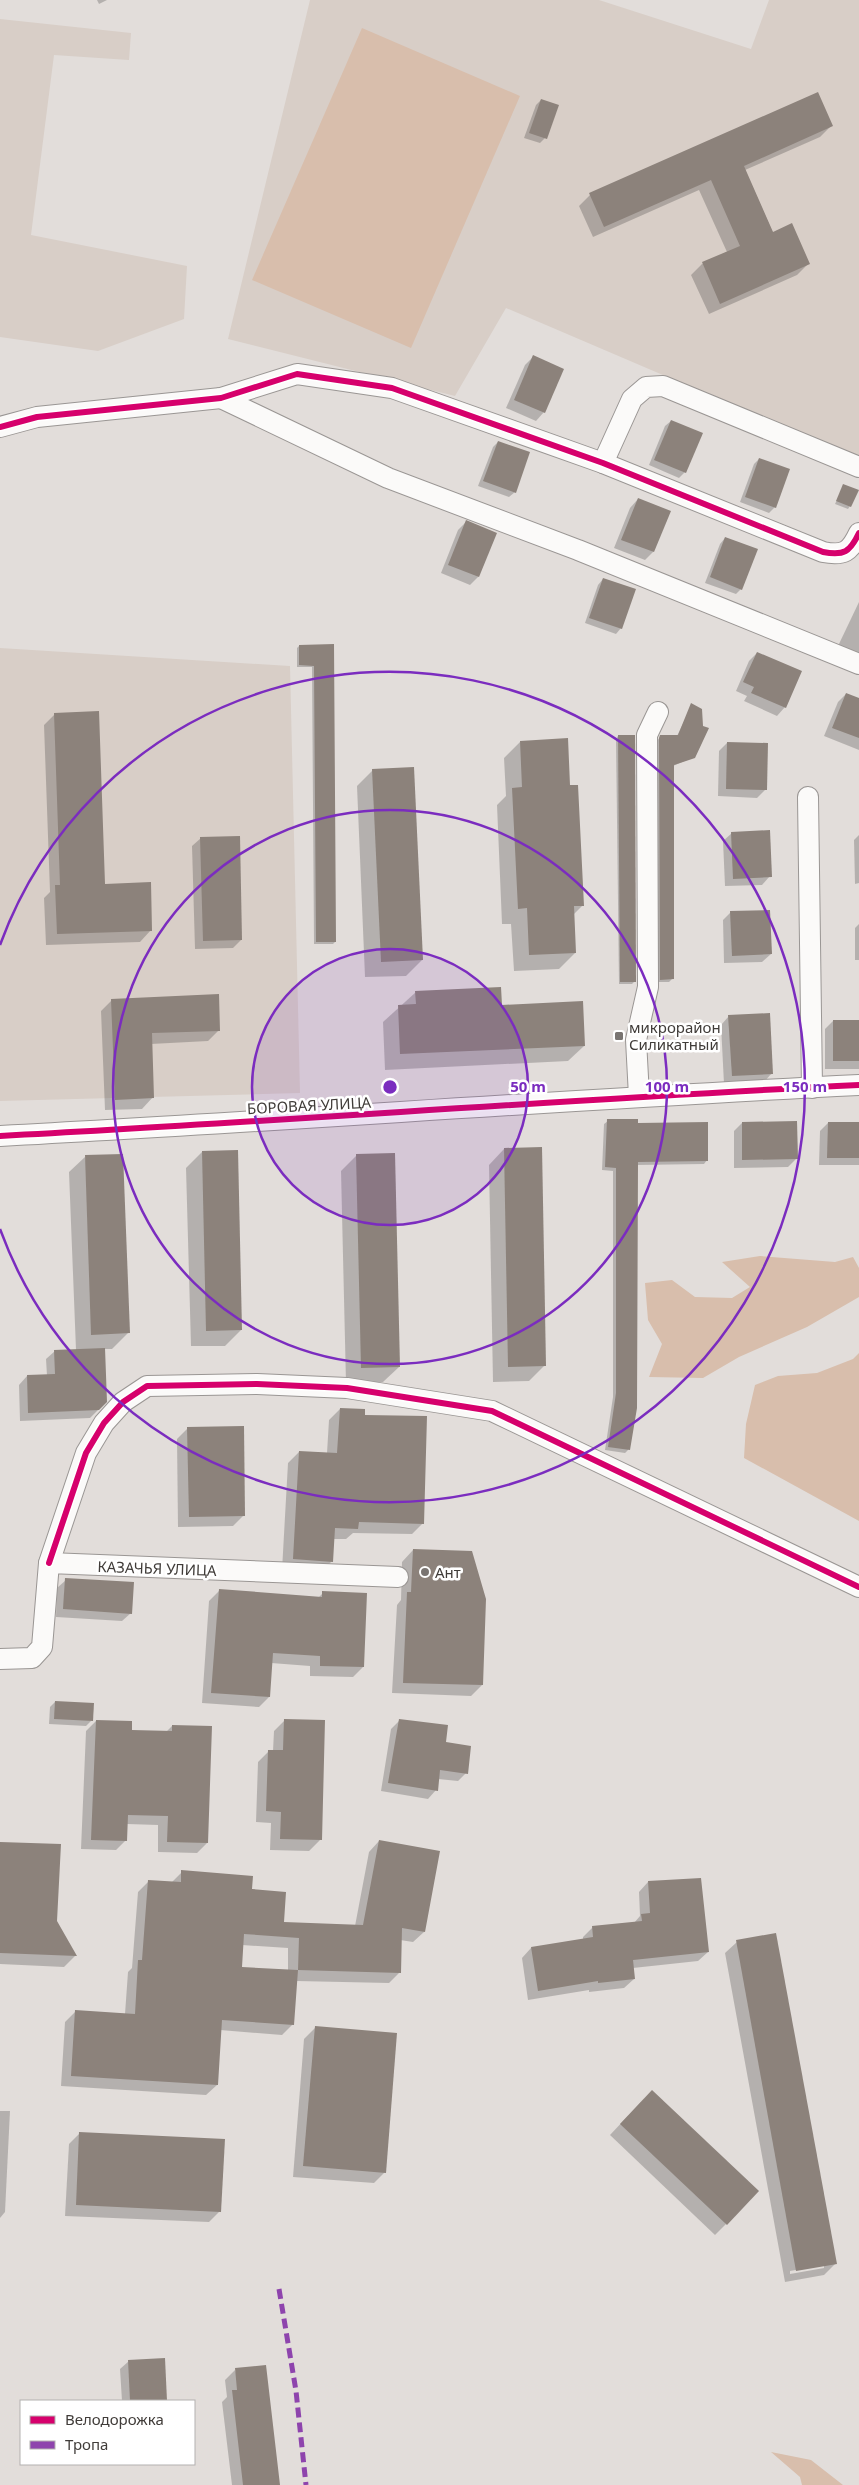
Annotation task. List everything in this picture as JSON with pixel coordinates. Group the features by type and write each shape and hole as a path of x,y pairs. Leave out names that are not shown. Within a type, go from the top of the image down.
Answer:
{"street":[{"path":"0,428 37,417 220,398 297,374 392,388 603,464 823,552 838,555 852,548 859,533"},
{"path":"603,464 632,398 646,388 663,386 859,467"},
{"path":"220,398 388,478 578,550 859,664"},
{"path":"639,1096 636,1040 648,987 647,735 658,712"},
{"path":"808,797 812,1088"},
{"name":"БОРОВАЯ УЛИЦА","path":"0,1136 639,1096 859,1085"},
{"path":"0,1659 32,1658 42,1647 49,1563 86,1453 104,1423 123,1402 147,1386 257,1384 347,1388 492,1411 859,1587"},
{"name":"КАЗАЧЬЯ УЛИЦА","path":"49,1563 398,1577"}],"shaded area":[{"path":"310,0 599,0 751,49 769,0 859,0 859,459 506,308 455,396 228,339"},
{"path":"0,19 131,33 129,60 54,55 31,235 187,266 184,319 98,351 0,337"},
{"path":"362,28 520,96 411,348 252,280"},
{"path":"0,648 290,666 300,1093 0,1101"},
{"path":"760,1256 835,1262 853,1257 859,1268 859,1297 807,1327 739,1357 703,1378 649,1377 662,1344 648,1320 645,1283 672,1280 695,1297 732,1298 750,1287 722,1262"},
{"path":"859,1353 859,1521 744,1458 746,1424 755,1385 778,1376 817,1373 853,1359"},
{"path":"771,2452 811,2460 843,2485 802,2485 800,2477"}],"building":[{"path":"818,92 833,126 744,166 773,232 792,223 810,264 720,304 702,262 740,246 711,180 604,227 589,193"},
{"path":"541,99 559,105 547,139 529,133"},
{"path":"533,355 564,369 545,413 514,400"},
{"path":"671,420 703,433 686,473 654,460"},
{"path":"498,441 530,452 516,493 483,481"},
{"path":"759,458 790,469 776,508 745,497"},
{"path":"843,484 859,490 851,507 836,501"},
{"path":"638,498 671,511 654,552 621,540"},
{"path":"466,520 497,533 479,577 448,565"},
{"path":"725,537 758,549 742,590 710,577"},
{"path":"603,578 636,589 622,629 589,618"},
{"path":"334,644 336,942 316,942 314,666 299,665 299,645"},
{"path":"757,652 802,671 786,708 751,693 754,687 743,682"},
{"path":"846,693 859,698 859,738 832,728"},
{"path":"691,703 702,709 703,726 709,728 695,758 674,765 674,979 660,980 659,738 660,735 678,735"},
{"path":"99,711 105,884 151,882 152,931 57,934 55,885 60,885 54,713"},
{"path":"618,735 635,735 636,982 620,982"},
{"path":"568,738 570,785 578,785 584,906 574,906 576,953 529,955 527,908 518,909 512,788 522,787 520,741"},
{"path":"727,742 768,743 767,790 726,789"},
{"path":"414,767 423,960 381,962 372,769"},
{"path":"770,830 772,877 733,879 731,832"},
{"path":"240,836 242,940 203,941 200,837"},
{"path":"770,910 772,954 732,956 730,911"},
{"path":"501,987 502,1005 583,1001 585,1046 400,1054 398,1005 416,1004 415,991"},
{"path":"219,994 220,1031 152,1033 154,1098 115,1100 111,999"},
{"path":"770,1013 773,1074 732,1076 728,1015"},
{"path":"833,1020 859,1020 859,1061 833,1061"},
{"path":"607,1119 638,1119 638,1123 708,1122 708,1161 638,1162 637,1408 630,1450 608,1447 616,1393 616,1168 605,1167"},
{"path":"797,1121 798,1159 742,1160 742,1122"},
{"path":"828,1122 859,1122 859,1158 827,1158"},
{"path":"542,1147 546,1366 508,1367 504,1148"},
{"path":"238,1150 242,1330 206,1331 202,1151"},
{"path":"395,1153 400,1367 361,1368 356,1154"},
{"path":"123,1154 130,1333 91,1335 85,1155"},
{"path":"105,1348 107,1402 99,1410 28,1413 27,1375 55,1374 54,1350"},
{"path":"340,1408 365,1409 365,1415 427,1416 424,1524 359,1522 358,1529 335,1528 333,1562 293,1559 299,1451 337,1453"},
{"path":"244,1426 245,1516 189,1517 187,1427"},
{"path":"413,1549 472,1551 486,1599 483,1685 403,1683 407,1592 411,1592"},
{"path":"65,1578 134,1582 132,1614 63,1609"},
{"path":"219,1589 322,1597 322,1591 367,1593 364,1667 320,1666 320,1656 273,1653 270,1697 211,1693"},
{"path":"55,1701 94,1703 93,1721 54,1719"},
{"path":"284,1719 325,1720 322,1840 280,1839 281,1812 266,1811 268,1750 283,1750"},
{"path":"399,1719 448,1725 446,1742 471,1746 468,1774 440,1770 438,1791 388,1783"},
{"path":"96,1720 132,1721 132,1730 172,1731 172,1725 212,1726 208,1843 167,1842 168,1816 128,1815 127,1841 91,1840"},
{"path":"379,1840 440,1851 425,1932 402,1928 401,1973 298,1970 294,2025 222,2020 218,2085 71,2076 75,2010 135,2014 138,1960 142,1960 148,1880 181,1882 181,1870 253,1876 252,1889 286,1892 284,1922 363,1925","holes":["244,1934 299,1938 298,1970 242,1967"]},
{"path":"0,1842 61,1844 57,1921 77,1956 0,1953"},
{"path":"701,1878 709,1952 633,1960 635,1979 598,1983 598,1981 538,1991 531,1947 593,1937 592,1926 642,1921 641,1914 650,1913 648,1881"},
{"path":"776,1933 837,2264 796,2271 736,1940"},
{"path":"315,2026 397,2033 386,2173 303,2166"},
{"path":"652,2090 759,2191 727,2225 620,2124"},
{"path":"79,2132 225,2139 221,2212 76,2205"},
{"path":"165,2358 167,2400 130,2400 128,2360"},
{"path":"266,2365 280,2485 243,2485 232,2390 237,2390 235,2368"}],"marked path":[{"path":"279,2289 296,2391 306,2485"}],"cycle path":[{"path":"0,427 37,417 221,398 297,374 392,388 603,463 823,552 841,553 846,551 853,545 859,533"},
{"path":"0,1136 859,1085"},
{"path":"49,1563 86,1453 104,1423 123,1402 147,1386 257,1384 347,1388 492,1411 859,1587"}],"place":[{"name":"микрорайон Силикатный","path":"619,1036"},
{"name":"Ант","path":"425,1572"}]}
